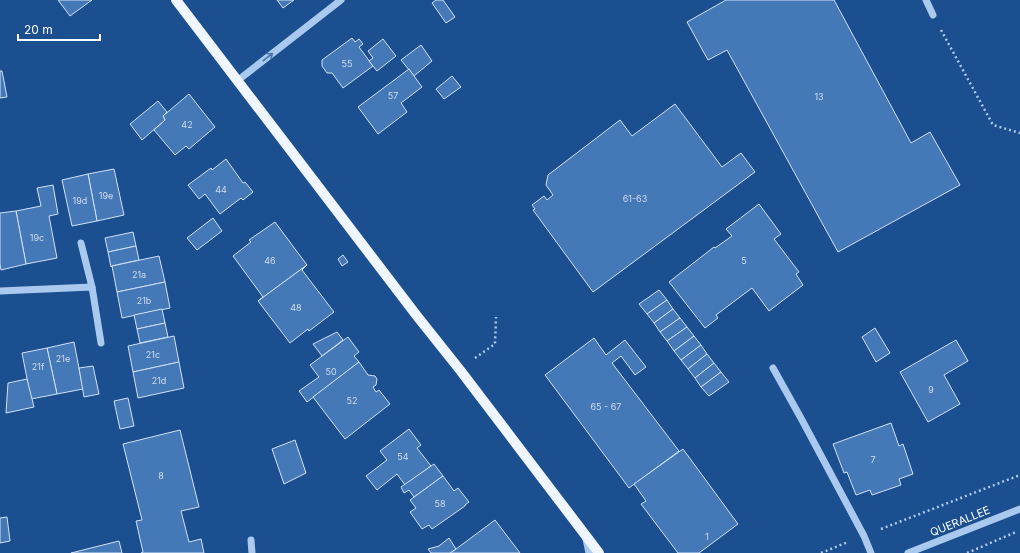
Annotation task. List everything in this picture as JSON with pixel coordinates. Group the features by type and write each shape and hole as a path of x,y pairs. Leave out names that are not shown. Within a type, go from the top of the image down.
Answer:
{"main road":[{"path":"176,0 599,553"}],"street":[{"path":"237,80 341,0"},
{"path":"926,0 933,15"},
{"path":"81,243 92,287 101,343"},
{"path":"0,291 92,287"},
{"path":"773,368 864,536 871,553"},
{"name":"QUERALLEE","path":"908,553 1020,509"},
{"path":"586,535 589,553"},
{"path":"251,540 252,553"}],"path":[{"path":"933,15 993,125 1020,133"},
{"path":"460,370 495,344 496,317"},
{"path":"821,553 1020,475"},
{"path":"967,553 1020,530"}],"building":[{"path":"58,0 92,0 70,16"},
{"path":"277,0 294,0 283,8"},
{"path":"436,0 443,0 455,17 446,23 432,3"},
{"path":"726,0 834,0 911,143 930,132 960,185 838,252 727,50 708,60 687,22"},
{"path":"352,38 355,42 359,39 363,44 359,47 373,66 343,88 332,73 327,73 322,66 322,60"},
{"path":"383,39 396,56 377,71 369,61 373,58 368,51"},
{"path":"421,45 432,61 414,76 401,60"},
{"path":"409,69 422,87 401,103 407,112 378,134 358,107"},
{"path":"0,71 2,71 7,97 0,98"},
{"path":"452,76 461,87 444,99 436,89"},
{"path":"189,94 215,127 189,149 186,146 175,155 154,130 165,120 163,116"},
{"path":"158,101 167,112 163,116 165,120 142,140 130,124"},
{"path":"675,104 722,167 741,153 755,172 593,292 533,210 535,209 532,205 544,196 547,200 553,195 546,185 548,175 620,120 632,136"},
{"path":"226,159 243,183 245,182 253,192 243,200 241,198 220,214 205,194 199,199 188,185"},
{"path":"114,169 124,215 97,221 88,174"},
{"path":"88,174 97,221 72,226 62,180"},
{"path":"53,185 58,214 49,216 57,258 26,264 16,211 41,206 37,188"},
{"path":"759,204 781,234 774,239 799,272 796,274 803,285 769,311 752,288 716,315 718,318 705,328 669,282 714,247 715,248 732,236 726,229"},
{"path":"16,211 26,264 1,270 0,213"},
{"path":"213,218 222,231 197,250 187,238"},
{"path":"275,222 307,265 258,301 263,297 233,256 251,242 249,240"},
{"path":"133,232 136,246 108,252 105,238"},
{"path":"136,246 139,260 111,267 108,252"},
{"path":"343,255 348,262 342,266 338,259"},
{"path":"159,256 165,282 117,292 112,266"},
{"path":"307,265 302,270 334,312 290,343 258,301"},
{"path":"165,282 170,308 122,318 117,292"},
{"path":"659,290 667,300 647,314 639,304"},
{"path":"667,300 673,309 654,323 647,314"},
{"path":"162,309 165,323 137,329 134,315"},
{"path":"673,309 680,318 660,332 654,323"},
{"path":"680,318 687,327 667,341 660,332"},
{"path":"165,323 168,337 140,343 137,329"},
{"path":"687,327 694,336 674,351 667,341"},
{"path":"875,328 890,353 876,362 862,337"},
{"path":"337,332 343,340 322,356 313,344"},
{"path":"174,336 179,362 133,372 128,346"},
{"path":"694,336 701,345 681,360 674,351"},
{"path":"348,337 359,352 354,356 359,362 307,402 299,391 319,377 310,365"},
{"path":"594,338 606,355 625,340 646,367 635,375 621,356 612,363 679,451 629,488 545,375"},
{"path":"956,340 968,361 944,375 960,404 928,422 900,372"},
{"path":"74,342 83,389 57,394 47,348"},
{"path":"701,345 707,354 688,369 681,360"},
{"path":"47,348 57,394 31,399 22,353"},
{"path":"707,354 714,363 695,378 688,369"},
{"path":"179,362 184,388 138,398 133,372"},
{"path":"359,362 368,375 375,376 377,379 376,385 373,387 376,392 379,390 390,404 345,439 313,397"},
{"path":"714,363 721,372 701,387 695,378"},
{"path":"93,366 99,394 84,397 79,368"},
{"path":"721,372 729,382 709,396 701,387"},
{"path":"27,379 34,407 6,413 8,383"},
{"path":"128,398 134,426 120,429 114,401"},
{"path":"891,423 899,446 903,444 913,474 899,479 901,485 872,495 870,490 856,495 847,472 844,473 833,444"},
{"path":"409,429 421,445 417,448 431,466 405,485 397,474 377,490 366,476 387,460 380,451"},
{"path":"180,430 199,507 181,511 189,542 201,539 204,553 141,553 143,552 136,521 142,520 123,444"},
{"path":"295,440 306,473 284,484 272,449"},
{"path":"683,449 738,524 699,553 678,553 641,504 646,501 634,484"},
{"path":"434,464 443,476 414,497 409,490 404,493 401,487"},
{"path":"443,476 454,491 458,488 469,502 432,529 429,525 422,529 410,512 416,508 410,500"},
{"path":"7,517 10,541 0,543 0,518"},
{"path":"495,520 520,553 450,553 456,549"},
{"path":"449,538 456,549 450,553 431,553 428,549 439,546"},
{"path":"119,541 122,553 71,553"}]}
